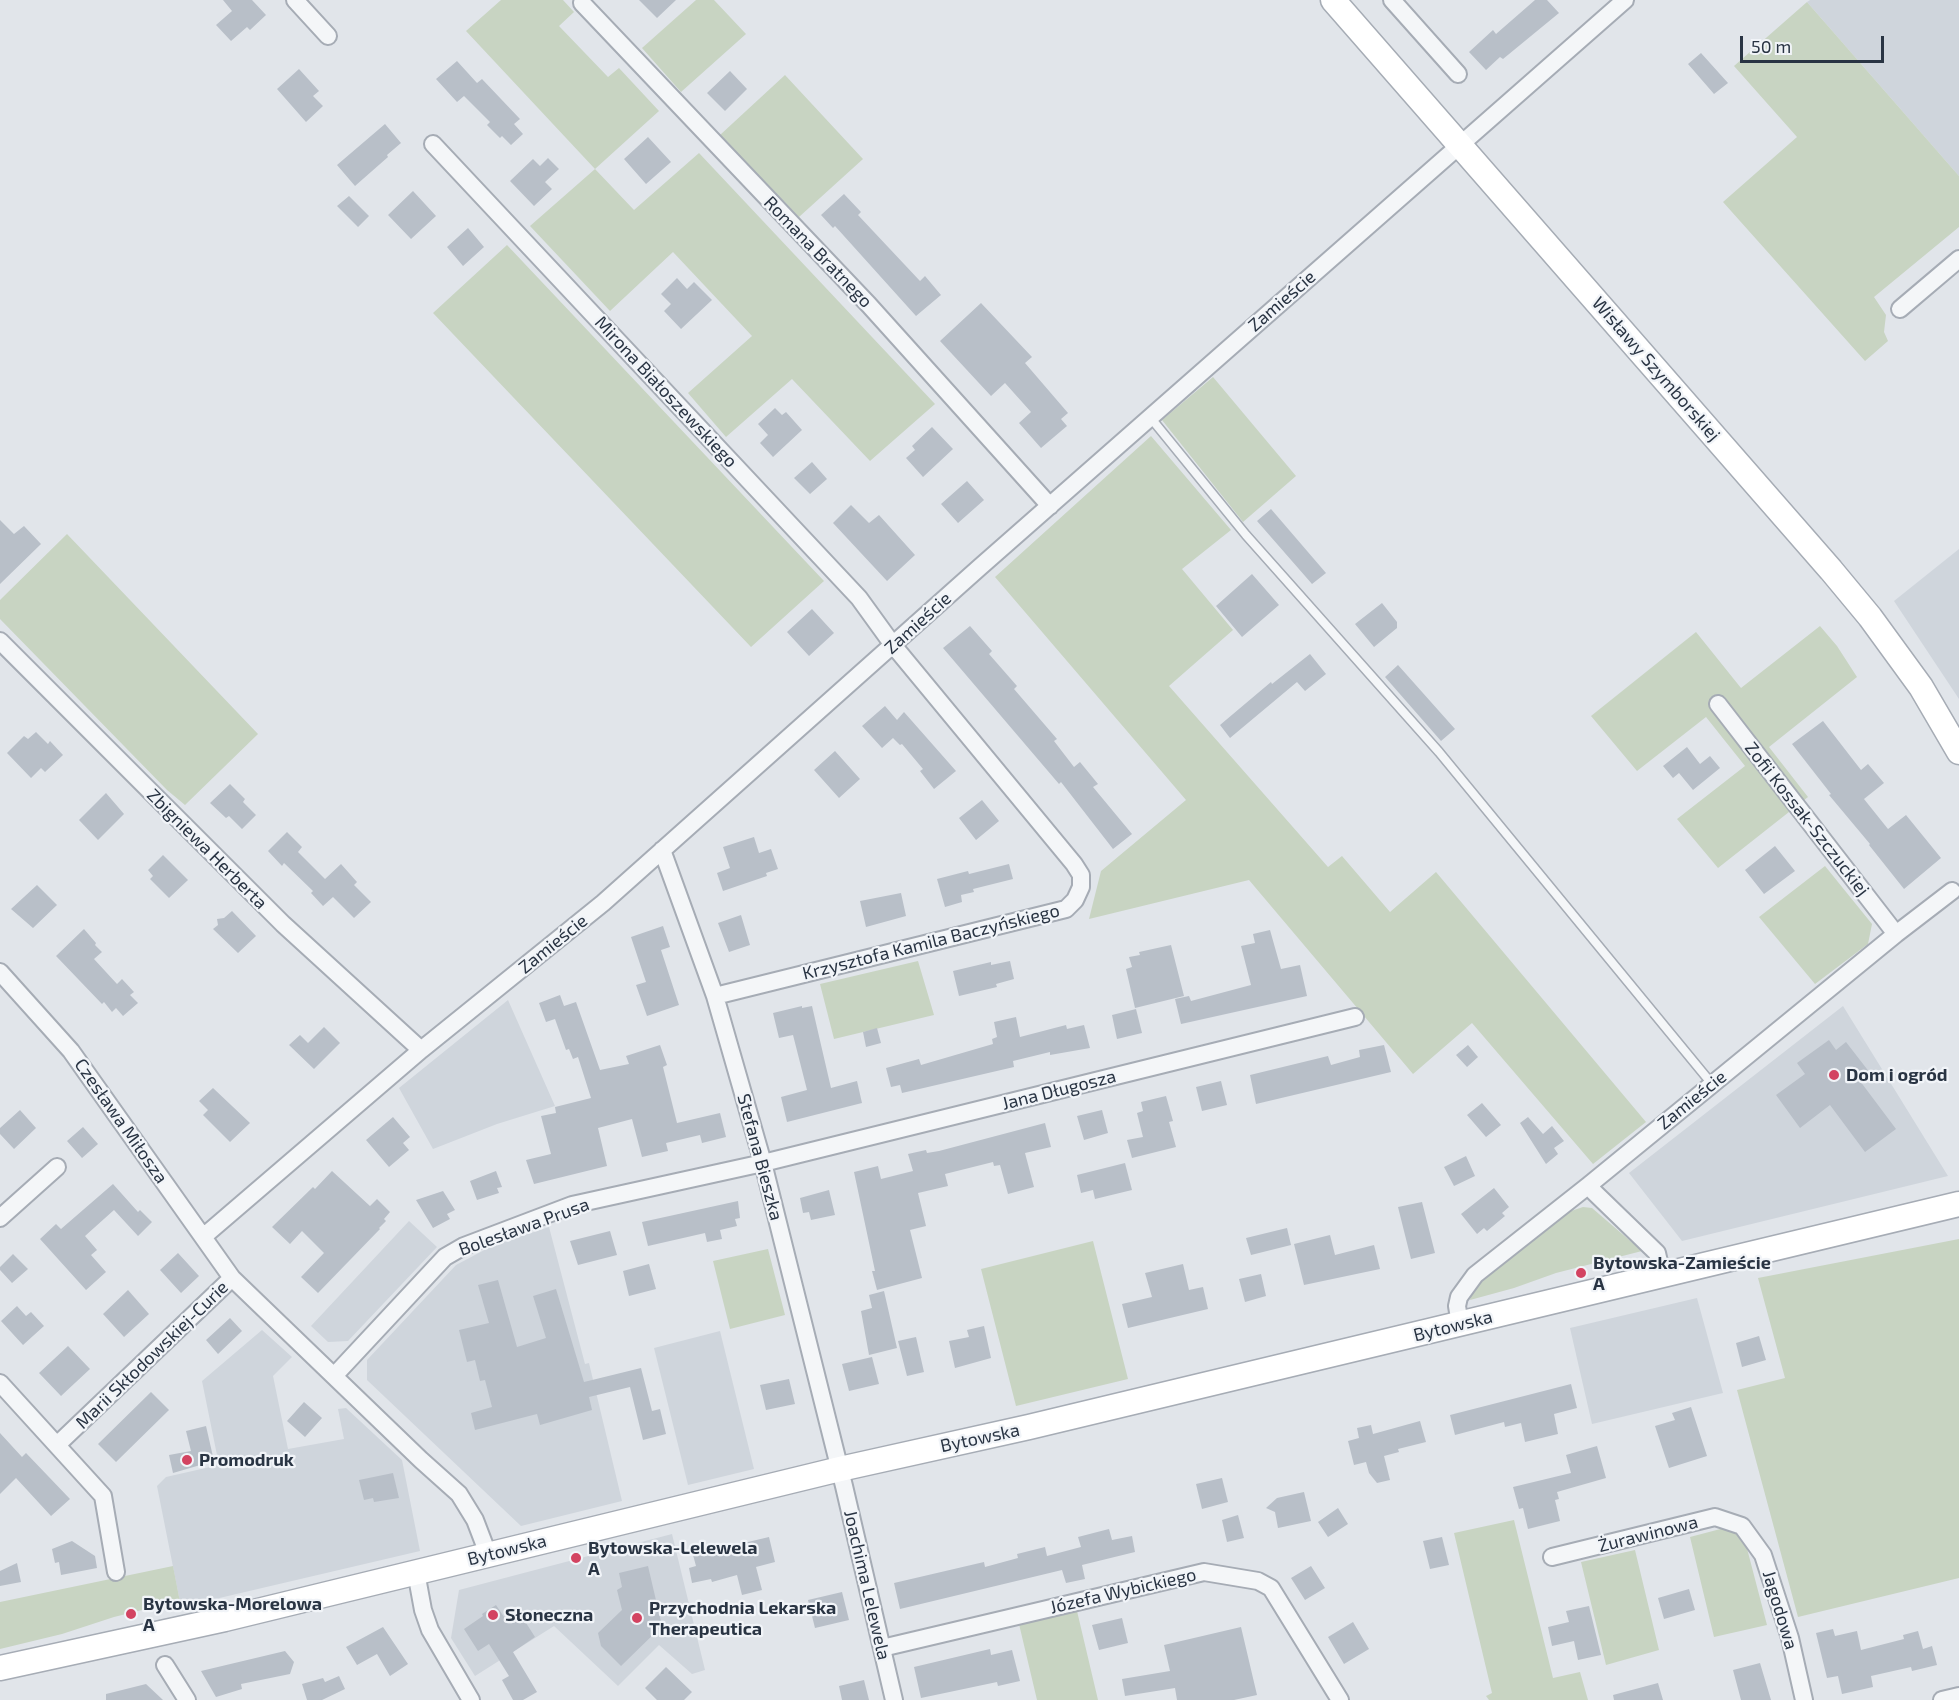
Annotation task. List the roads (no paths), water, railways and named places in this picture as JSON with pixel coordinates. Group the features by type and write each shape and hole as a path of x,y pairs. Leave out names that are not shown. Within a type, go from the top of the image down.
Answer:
{"street":[{"path":"295,0 328,36"},
{"name":"Wisławy Szymborskiej","path":"1333,0 1838,578 1921,687 1959,752"},
{"path":"1392,0 1458,74"},
{"name":"Zamieście","path":"203,1237 421,1050 603,903 1150,417 1625,0"},
{"name":"Romana Bratnego","path":"582,3 869,305 1050,506"},
{"name":"Mirona Białoszewskiego","path":"433,144 859,598 893,645"},
{"path":"1900,309 1959,259"},
{"name":"Zbigniewa Herberta","path":"0,641 282,924 421,1050"},
{"name":"Krzysztofa Kamila Baczyńskiego","path":"715,996 1054,913 1066,909 1075,900 1081,887 1081,875 1074,864 893,645"},
{"name":"Zofii Kossak-Szczuckiej","path":"1718,704 1896,934"},
{"name":"Stefana Bieszka","path":"662,850 715,996 763,1163 840,1469"},
{"name":"Zamieście","path":"1460,1324 1457,1306 1459,1297 1475,1275 1952,891"},
{"name":"Czesława Miłosza","path":"0,972 71,1051 232,1278"},
{"name":"Jana Długosza","path":"763,1163 1355,1017"},
{"name":"Bolesława Prusa","path":"334,1377 445,1257 464,1246 572,1205 763,1163"},
{"path":"0,1218 57,1167"},
{"path":"1589,1185 1657,1254 1662,1275"},
{"name":"Bytowska","path":"0,1668 225,1619 840,1469 1041,1425 1959,1204"},
{"name":"Marii Skłodowskiej-Curie","path":"57,1445 232,1278 465,1501 488,1554"},
{"path":"0,1383 103,1496 116,1572"},
{"name":"Joachima Lelewela","path":"840,1469 894,1700"},
{"name":"Żurawinowa","path":"1552,1557 1715,1517 1742,1526"},
{"name":"Jagodowa","path":"1742,1526 1763,1554 1790,1638 1804,1700"},
{"path":"416,1572 423,1610 430,1630 471,1700"},
{"name":"Józefa Wybickiego","path":"882,1648 1204,1572 1258,1581 1271,1588 1340,1700"},
{"path":"165,1665 187,1700"},
{"path":"1942,1700 1959,1696"}],"lane":[{"path":"1150,417 1246,535 1439,752 1712,1084"}],"place":[{"name":"Dom i ogród","path":"1834,1075"},
{"name":"Bytowska-Zamieście A","path":"1581,1273"},
{"name":"Promodruk","path":"187,1460"},
{"name":"Bytowska-Lelewela A","path":"576,1558"},
{"name":"Bytowska-Morelowa A","path":"131,1614"},
{"name":"Słoneczna","path":"493,1615"},
{"name":"Przychodnia Lekarska Therapeutica","path":"637,1618"}]}
